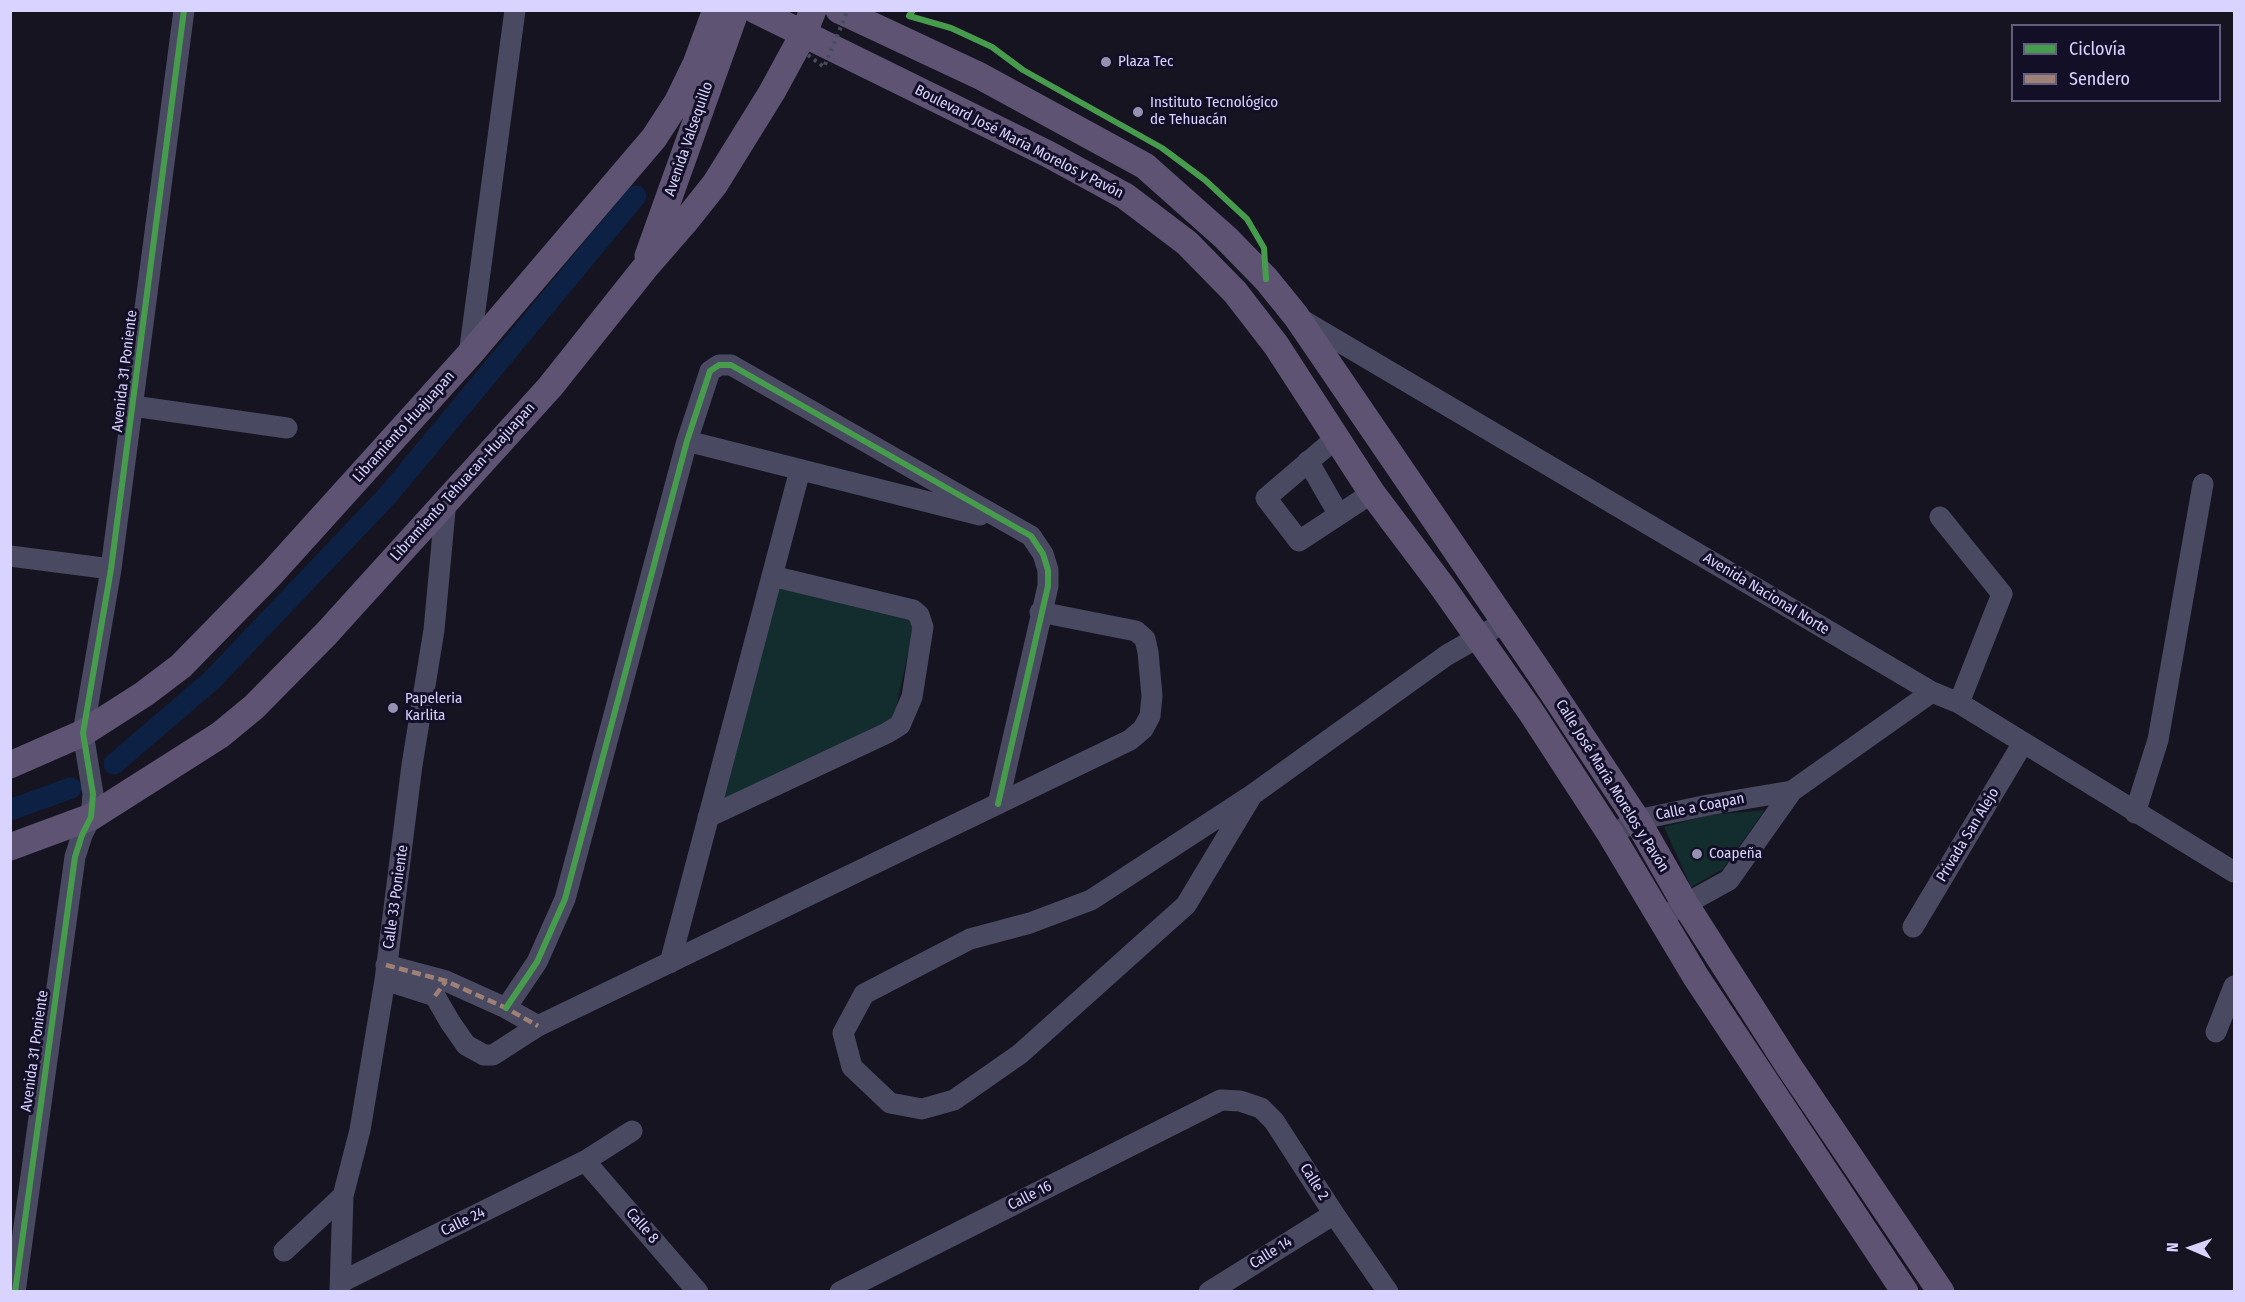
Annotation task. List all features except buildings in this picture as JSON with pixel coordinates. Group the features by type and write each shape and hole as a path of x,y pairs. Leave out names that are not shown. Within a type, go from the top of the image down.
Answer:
{"main road":[{"name":"Libramiento Huajuapan","path":"10,765 85,745 144,694 181,666 272,573 469,355 654,138 678,101 696,64 716,10"},
{"name":"Avenida Valsequillo","path":"644,269 736,10"},
{"name":"Boulevard José María Morelos y Pavón","path":"755,10 806,45 1048,154 1125,196 1187,243 1235,292 1276,345"},
{"name":"Libramiento Tehuacan-Huajuapan","path":"10,847 220,735 255,707 326,634 550,387 644,269 684,223 714,184 772,92 806,45 813,10"},
{"path":"839,10 980,76 1145,166 1226,238 1266,279 1296,316"},
{"path":"654,138 684,156"},
{"name":"Calle José María Morelos y Pavón","path":"1296,316 1637,820 1685,904 1788,1065 1941,1292"},
{"name":"Calle José María Morelos y Pavón","path":"1276,345 1372,493 1531,711 1611,835 1709,996 1905,1292"}],"street":[{"name":"Avenida 31 Poniente","path":"15,1292 19,1196 75,857 92,805 85,745 133,406 184,10"},
{"path":"469,355 515,10"},
{"name":"Avenida Nacional Norte","path":"1296,316 1932,692 1959,703 2135,813 2235,872"},
{"path":"506,1008 537,962 565,899 687,441 710,371 719,365 732,365 1031,536 1042,554 1047,570 1048,586 998,804"},
{"path":"133,406 286,428"},
{"path":"1335,439 1266,498 1299,541 1372,493"},
{"path":"687,441 1006,521"},
{"path":"1308,461 1339,515"},
{"path":"670,963 800,470"},
{"path":"2135,813 2158,740 2203,484"},
{"name":"Calle 33 Poniente","path":"341,1287 342,1196 360,1130 386,972 412,765 434,630 446,500"},
{"path":"1940,517 2002,594 1959,703"},
{"path":"10,556 111,568"},
{"path":"708,817 887,733 900,725 912,697 923,627 919,615 913,610 772,576"},
{"path":"441,988 450,1022 466,1045 484,1055 493,1054 538,1026 1130,740 1143,729 1150,716 1152,696 1145,639 1136,631 1041,612"},
{"path":"1252,795 1186,905 1020,1054 954,1100 922,1109 890,1103 852,1067 843,1033 864,994 970,939 1030,923 1091,900 1252,795 1447,655 1505,622"},
{"name":"Calle a Coapan","path":"1660,918 1729,880 1792,790 1932,692"},
{"name":"Privada San Alejo","path":"1913,927 2023,743"},
{"name":"Calle a Coapan","path":"1611,835 1637,820 1792,790"},
{"path":"386,972 506,1008 538,1026"},
{"path":"2216,1032 2235,986"},
{"name":"Calle 2","path":"1221,1100 1240,1101 1261,1108 1274,1121 1388,1292"},
{"name":"Calle 16","path":"840,1292 1221,1100"},
{"name":"Calle 24","path":"341,1287 585,1161 632,1131"},
{"name":"Calle 8","path":"585,1161 698,1292"},
{"path":"284,1251 342,1196"},
{"name":"Calle 14","path":"1209,1292 1334,1214"}],"path":[{"path":"806,45 824,67 848,10"}],"green space":[{"path":"777,583 915,621 893,723 722,803"},
{"path":"1765,810 1723,869 1691,887 1664,827 1709,815"}],"waterway":[{"path":"114,764 212,680 388,495 636,196"},
{"path":"10,810 71,788"}],"marked path":[{"path":"386,965 446,981 506,1008 538,1026"},
{"path":"435,996 446,981"}],"cycle path":[{"path":"15,1292 75,857 91,817 93,794 83,733 111,569 184,10"},
{"path":"913,10 909,16 951,28 992,47 1023,70 1162,148 1205,180 1247,219 1264,248 1266,279"},
{"path":"506,1008 537,962 565,899 687,441 710,371 719,365 731,365 1031,536 1043,554 1048,570 1048,586 998,804"}],"place":[{"name":"Plaza Tec","path":"1106,62"},
{"name":"Instituto Tecnológico de Tehuacán","path":"1138,112"},
{"name":"Papeleria Karlita","path":"393,708"},
{"name":"Coapeña","path":"1697,854"}]}
